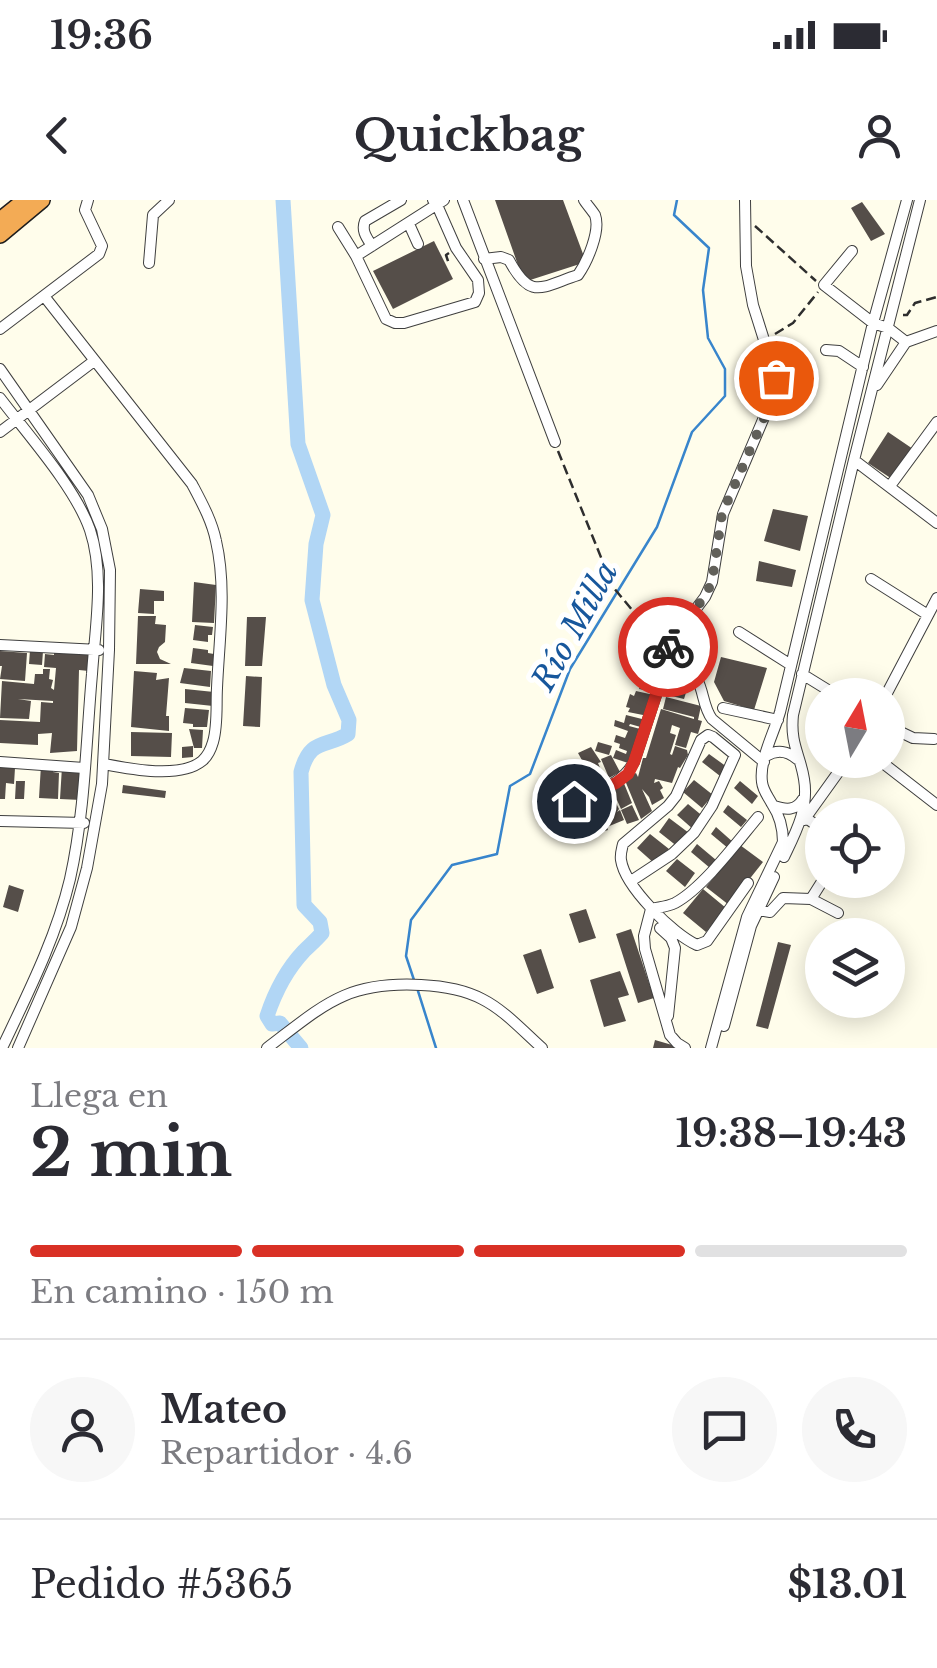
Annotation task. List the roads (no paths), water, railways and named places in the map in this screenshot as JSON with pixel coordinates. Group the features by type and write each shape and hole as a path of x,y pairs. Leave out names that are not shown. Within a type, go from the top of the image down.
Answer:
{"highway":[{"path":"0,220 25,200"},
{"path":"0,235 42,200"}],"street":[{"path":"0,329 99,254 101,240 85,210 88,200"},
{"path":"149,263 152,215 169,200"},
{"path":"372,246 362,227 401,200"},
{"path":"462,200 555,442"},
{"path":"484,259 509,260 518,278 530,288 578,274 590,254 596,224 584,200"},
{"path":"574,801 616,783 628,774 634,762 670,654 712,582 722,514 776,389 746,266 745,200"},
{"path":"715,1048 747,917 783,842 783,828 762,781 765,759 792,665 862,367 907,200"},
{"path":"803,821 804,779 792,731 802,674 920,200"},
{"path":"338,227 386,319 404,324 475,302 479,293 478,280 456,248 438,202 356,256"},
{"path":"408,224 418,244"},
{"path":"852,251 824,285 873,324 888,328 906,342"},
{"path":"44,296 192,484 208,514 217,543 220,577 215,732 207,756 200,763 174,770 104,764"},
{"path":"871,394 906,342 937,331"},
{"path":"826,350 839,351 862,367"},
{"path":"0,432 94,361"},
{"path":"0,369 88,495 102,528 110,570 104,764 87,868 71,926 18,1048"},
{"path":"0,398 72,494 88,526 97,586 79,823 70,881 46,953 2,1048"},
{"path":"890,486 937,422"},
{"path":"854,460 937,523"},
{"path":"870,579 928,615"},
{"path":"895,678 937,598"},
{"path":"739,632 792,665"},
{"path":"0,645 109,650"},
{"path":"670,654 699,682 703,703 712,719 765,759"},
{"path":"802,674 808,678"},
{"path":"722,708 778,720"},
{"path":"631,881 684,844 712,806 735,756 713,737 708,735 701,740 668,806 624,844 621,863 631,881 671,938 675,948 667,1020"},
{"path":"905,735 934,739"},
{"path":"765,759 772,752 786,752 799,761"},
{"path":"0,762 84,768"},
{"path":"905,777 934,797"},
{"path":"715,1048 757,910 803,821 835,778"},
{"path":"774,806 789,809 797,806 805,795"},
{"path":"652,909 669,906 685,896 758,817"},
{"path":"0,821 95,823"},
{"path":"664,927 702,945 748,882"},
{"path":"757,910 770,912 783,898 811,899 838,913"},
{"path":"652,909 644,936 647,958 670,1034 685,1048"},
{"path":"644,936 664,927"},
{"path":"267,1048 328,1002 351,992 398,984 438,986 483,999 542,1048"}],"waterway":[{"path":"283,200 298,444 323,515 316,544 312,600 334,685 349,720 348,734 314,749 301,772 304,905 320,922 322,933 286,974 267,1016 272,1024 280,1023 301,1048"},
{"name":"Río Milla","path":"415,983 406,956 411,920 452,865 497,854 510,786 530,774 570,669 657,527 692,432 725,396 725,369 708,338 703,290 709,248 674,215 677,200"},
{"name":"Río Milla","path":"418,991 436,1048"}]}
